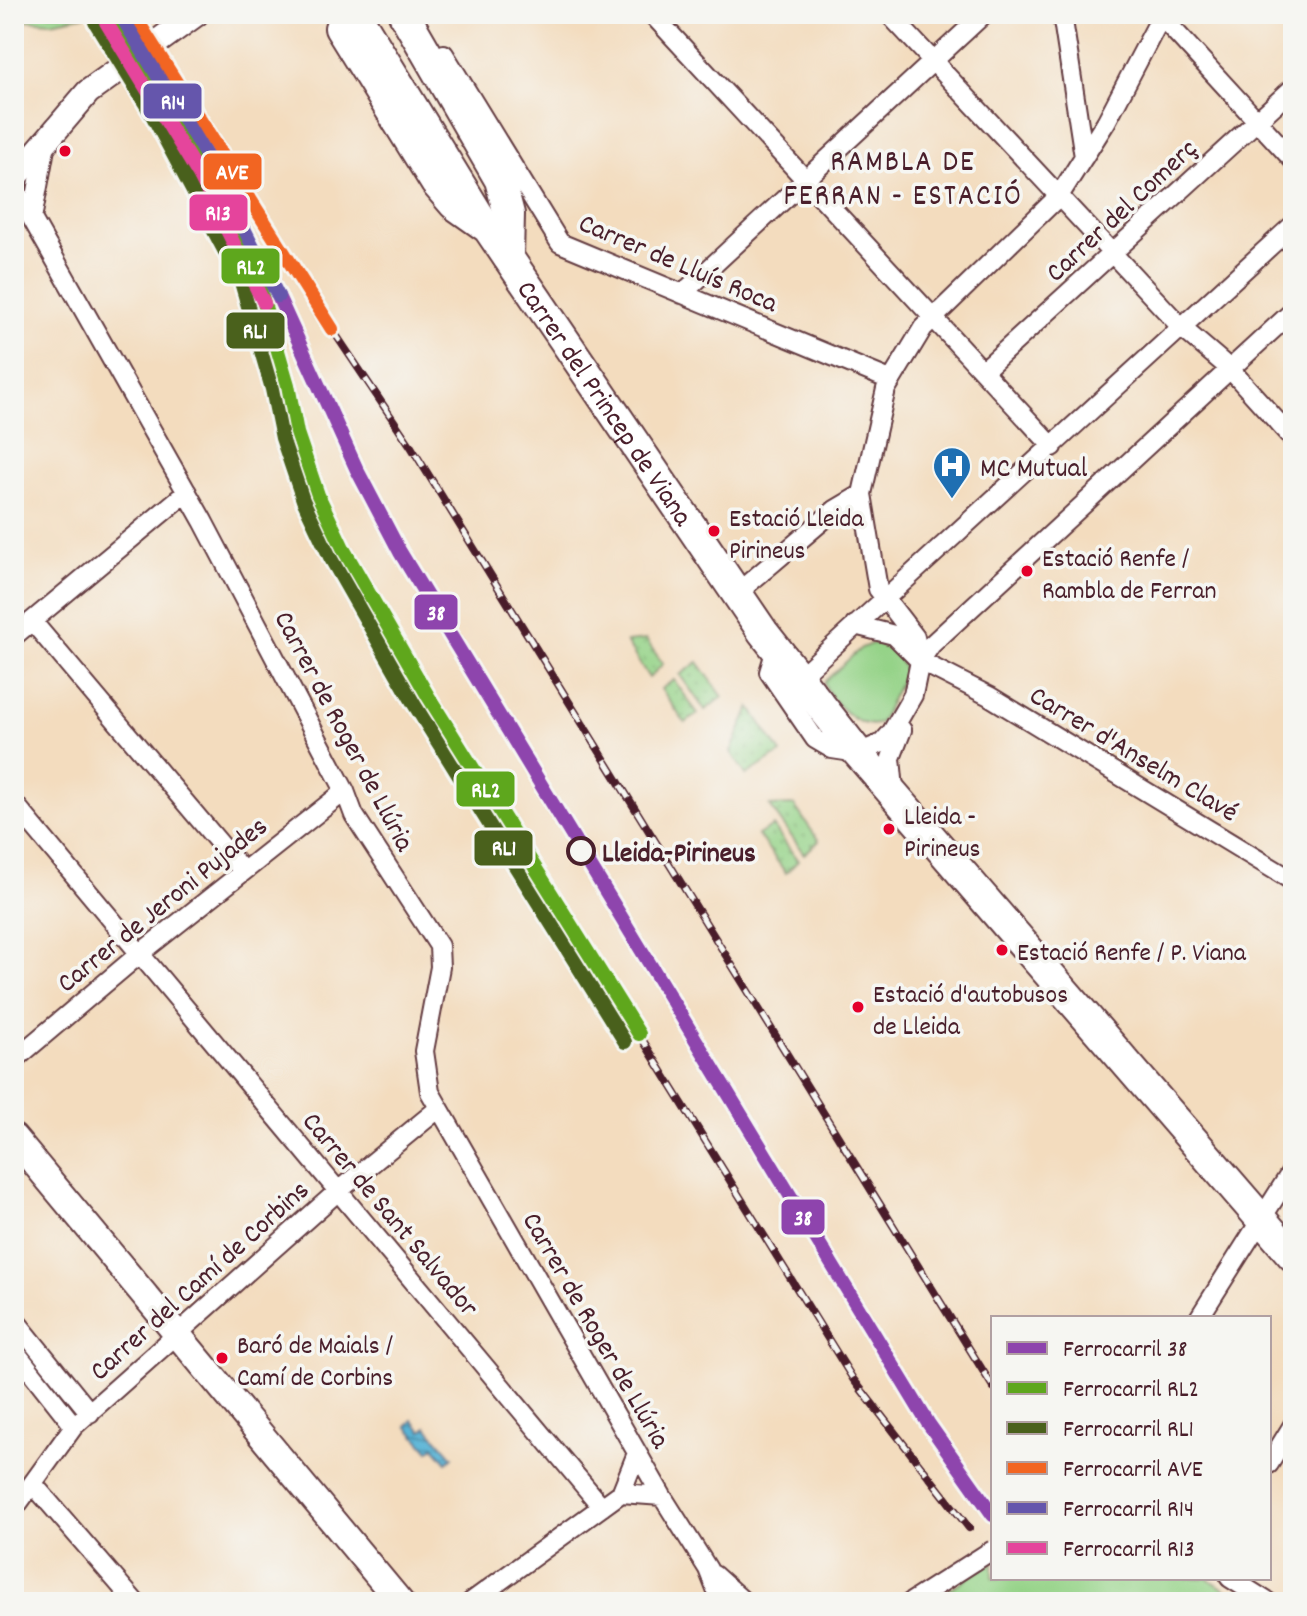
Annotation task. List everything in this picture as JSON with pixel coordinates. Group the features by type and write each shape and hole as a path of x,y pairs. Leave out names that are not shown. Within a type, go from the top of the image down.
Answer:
{"main road":[{"path":"404,14 500,180 509,214 508,257"},
{"path":"349,21 436,183 454,204 488,228"},
{"name":"Carrer del Princep de Viana","path":"349,21 776,649 792,690 858,753 1293,1256"},
{"path":"14,1138 177,1338 400,1602"}],"street":[{"path":"14,179 88,92 196,14"},
{"name":"Carrer de Lluís Roca","path":"419,14 560,243 890,380"},
{"path":"652,14 1053,447"},
{"path":"889,14 1182,328 1230,369 1293,439"},
{"path":"1062,14 1084,157"},
{"path":"858,753 885,741 916,687 920,661 915,637 878,589 862,494 890,380 934,318 1059,196 1084,157 1160,15 1293,160"},
{"path":"682,294 979,16"},
{"name":"Carrer del Comerç","path":"984,370 1114,255 1293,88"},
{"path":"32,219 51,135"},
{"name":"Carrer de Roger de Llúria","path":"14,187 187,492 345,791 354,815 441,952 424,1051 430,1092 662,1496 708,1569 721,1602"},
{"path":"792,690 855,625 888,600 1293,225"},
{"path":"920,661 931,645 1293,311"},
{"path":"14,636 187,492"},
{"path":"736,594 835,510 862,494"},
{"path":"32,621 243,871"},
{"path":"855,625 894,635 920,661"},
{"name":"Carrer d'Anselm Clavé","path":"920,661 989,696 1293,881"},
{"path":"902,805 892,785 890,767 906,707"},
{"name":"Carrer de Jeroni Pujades","path":"14,1060 142,952 345,791"},
{"name":"Carrer de Sant Salvador","path":"14,803 142,952 337,1192 602,1507"},
{"name":"Carrer del Camí de Corbins","path":"14,1509 74,1426 177,1338 337,1192 438,1109"},
{"path":"1200,1316 1293,1169"},
{"path":"14,1319 90,1413"},
{"path":"14,1350 74,1426"},
{"path":"1271,1461 1293,1425"},
{"path":"471,1602 621,1493 637,1453"},
{"path":"33,1484 135,1602"},
{"path":"621,1493 662,1496"},
{"path":"917,1600 990,1552"},
{"name":"Carrer de Roger de Llúria","path":"708,1569 744,1602"},
{"path":"1233,1580 1268,1602"}],"green space":[{"path":"14,14 92,14 51,22 14,19"},
{"path":"646,640 663,664 649,678 626,642"},
{"path":"873,643 897,652 905,672 880,723 872,725 846,713 824,682 861,648"},
{"path":"698,662 723,697 705,710 680,675"},
{"path":"674,680 698,714 685,723 661,689"},
{"path":"750,707 781,753 746,775 731,752"},
{"path":"794,805 819,841 804,854 770,806"},
{"path":"773,826 798,861 786,873 758,835"},
{"path":"991,1563 991,1580 1210,1580 1245,1602 941,1602 943,1593"}],"water":[{"path":"413,1420 422,1431 427,1427 453,1457 447,1462 434,1447 429,1451 407,1426"}],"railway":[{"path":"332,329 410,445 991,1384"},
{"path":"639,1034 853,1379 969,1528"}],"rail line":[{"name":"RL2","path":"109,14 165,105 256,276 288,385 297,433 318,495 344,550 428,696 639,1034"},
{"name":"R14","path":"120,14 213,167 278,296"},
{"name":"AVE","path":"133,14 332,329"},
{"name":"RL1","path":"95,22 151,113 241,282 272,389 282,438 303,500 330,557 414,704 625,1042"},
{"name":"R13","path":"106,22 199,175 264,303"},
{"name":"38","path":"278,296 357,470 400,552 928,1423 991,1512"}],"place":[{"name":"MC Mutual","path":"952,500"},
{"name":"Estació Lleida Pirineus","path":"714,531"},
{"name":"Estació Renfe / Rambla de Ferran","path":"1027,571"},
{"name":"Lleida - Pirineus","path":"889,829"},
{"name":"Lleida-Pirineus","path":"581,851"},
{"name":"Estació Renfe / P. Viana","path":"1002,950"},
{"name":"Estació d'autobusos de Lleida","path":"858,1007"},
{"name":"Baró de Maials / Camí de Corbins","path":"222,1358"}],"district":[{"name":"RAMBLA DE FERRAN - ESTACIÓ","path":"903,177"}]}
